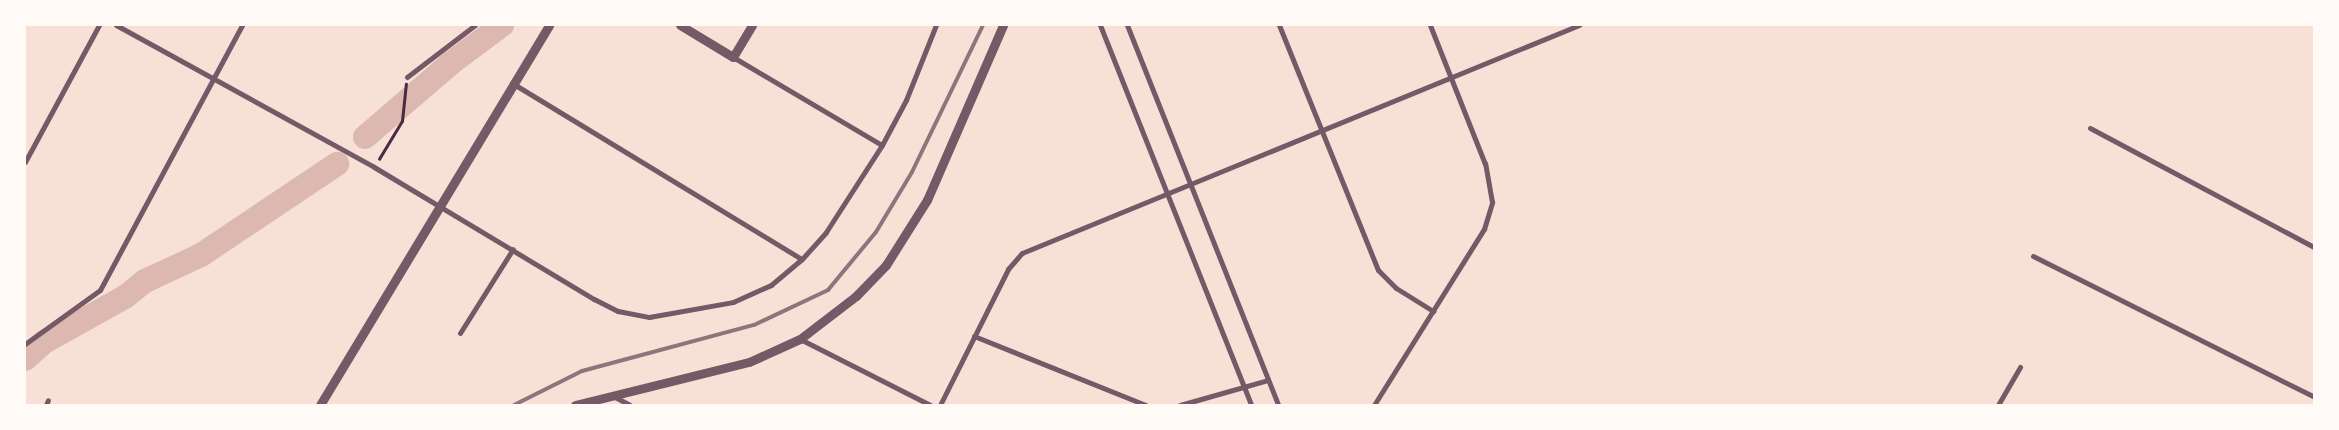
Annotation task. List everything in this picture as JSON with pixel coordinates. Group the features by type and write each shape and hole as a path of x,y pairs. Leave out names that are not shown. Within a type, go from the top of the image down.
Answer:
{"street":[{"path":"25,162 98,25"},
{"path":"116,25 374,167 594,299 618,311 649,317 705,309 740,299 771,285 802,259 826,232 882,145 906,100 936,25"},
{"path":"25,344 100,290 242,25"},
{"path":"407,78 475,25"},
{"path":"320,405 512,83 549,25"},
{"path":"680,25 882,145"},
{"path":"733,56 752,25"},
{"path":"575,405 615,397 749,362 800,339 872,280 900,246 939,176 1003,25"},
{"path":"1100,25 1251,405"},
{"path":"1127,25 1278,405"},
{"path":"1279,25 1378,270 1396,288 1433,311"},
{"path":"1374,405 1484,229 1492,202 1486,164 1430,25"},
{"path":"940,405 1008,269 1022,252 1579,25"},
{"path":"512,83 802,259"},
{"path":"2090,128 2314,247"},
{"path":"460,333 513,249"},
{"path":"2033,256 2314,397"},
{"path":"974,336 1146,405"},
{"path":"800,339 930,405"},
{"path":"1998,405 2020,367"},
{"path":"1180,405 1268,380"},
{"path":"615,397 630,405"}],"path":[{"path":"374,167 402,121 407,78"}],"waterway":[{"path":"365,137 451,63 502,25"},
{"path":"25,359 44,342 125,297 145,281 201,255 337,164"}],"railway":[{"path":"514,405 582,371 754,325 828,290 876,232 912,172 983,25"}]}
